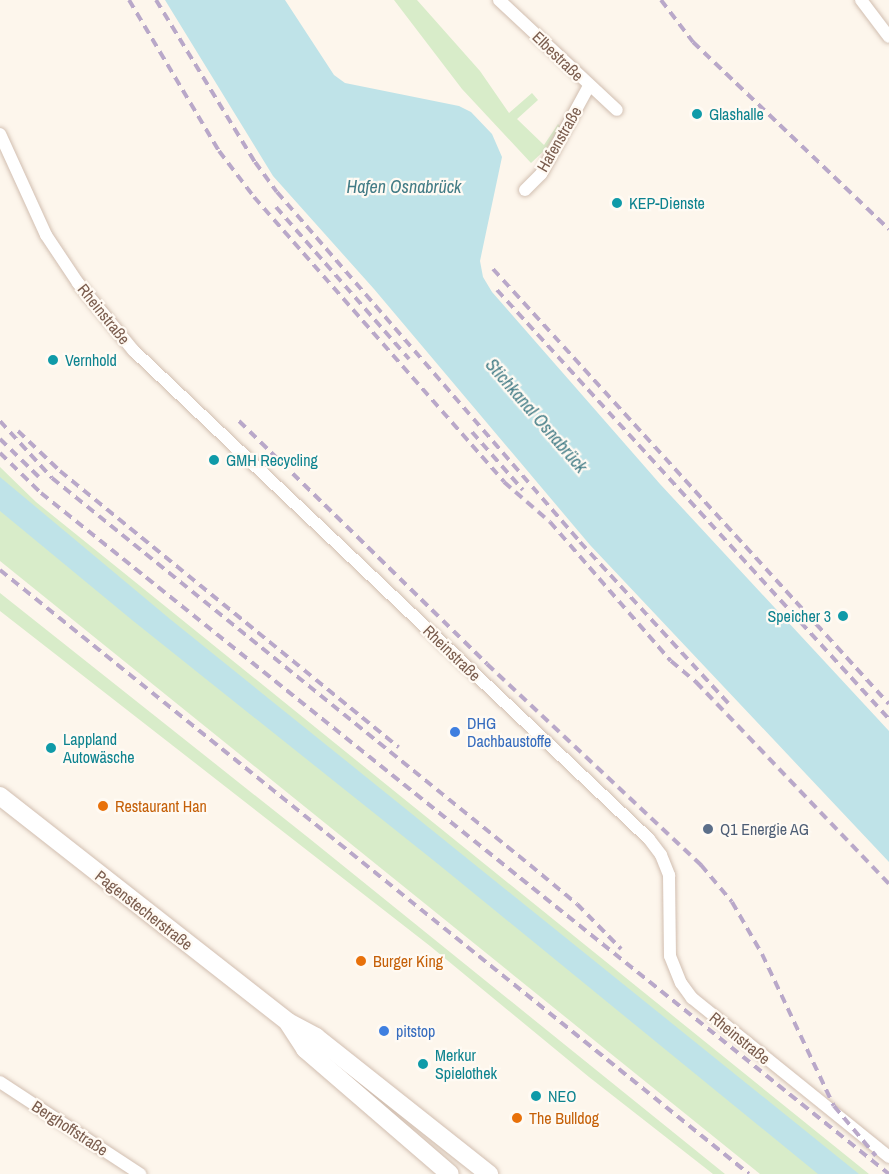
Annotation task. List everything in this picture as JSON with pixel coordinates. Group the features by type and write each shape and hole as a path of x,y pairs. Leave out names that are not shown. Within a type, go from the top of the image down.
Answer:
{"main road":[{"name":"Pagenstecherstraße","path":"0,796 288,1022 316,1037 489,1174"},
{"name":"Pagenstecherstraße","path":"288,1022 306,1049 450,1174"}],"street":[{"name":"Elbestraße","path":"500,0 617,110"},
{"path":"861,0 889,37"},
{"name":"Hafenstraße","path":"525,190 541,174 589,86"},
{"name":"Rheinstraße","path":"0,134 46,235 78,283 133,350 649,839 661,855 669,875 670,956 675,971 692,998 889,1157"},
{"name":"Berghoffstraße","path":"0,1082 140,1174"}],"green space":[{"path":"394,0 417,0 480,71 509,113 532,93 538,100 517,119 544,145 558,124 560,126 547,148 531,163 462,89"},
{"path":"0,467 36,502 869,1174 760,1174 0,561"},
{"path":"0,593 310,839 725,1174 713,1174 589,1077 430,946 0,611"}],"water":[{"name":"Hafen Osnabrück","path":"165,0 285,0 334,75 345,83 459,106 471,112 492,134 502,157 480,261 483,277 492,292 660,484 889,731 889,862 590,545 374,289 273,176"},
{"path":"0,477 170,619 859,1174 818,1174 438,864 132,620 0,511"}],"railway":[{"path":"129,0 219,151 254,197 504,482 550,522 671,661 696,682 889,884"},
{"path":"156,0 255,162 277,192 580,542 728,703"},
{"path":"661,0 693,42 889,229"},
{"path":"276,207 409,359"},
{"path":"493,269 889,704"},
{"path":"497,290 889,719"},
{"path":"0,421 52,478 530,865 577,904 621,949"},
{"path":"239,421 487,664 701,865 732,902 762,954 834,1106 876,1156"},
{"path":"18,431 60,471 399,747"},
{"path":"472,432 523,490"},
{"path":"0,439 39,477"},
{"path":"0,453 41,493 889,1174"},
{"path":"0,570 749,1174"}],"place":[{"name":"Glashalle","path":"697,114"},
{"name":"KEP-Dienste","path":"617,203"},
{"name":"Vernhold","path":"53,360"},
{"name":"GMH Recycling","path":"214,460"},
{"name":"Speicher 3","path":"843,616"},
{"name":"DHG Dachbaustoffe","path":"455,732"},
{"name":"Lappland Autowäsche","path":"51,748"},
{"name":"Restaurant Han","path":"103,806"},
{"name":"Q1 Energie AG","path":"708,829"},
{"name":"Burger King","path":"361,961"},
{"name":"pitstop","path":"384,1031"},
{"name":"Merkur Spielothek","path":"423,1064"},
{"name":"NEO","path":"536,1096"},
{"name":"The Bulldog","path":"517,1118"}],"water label":[{"name":"Stichkanal Osnabrück","path":"536,416"}]}
